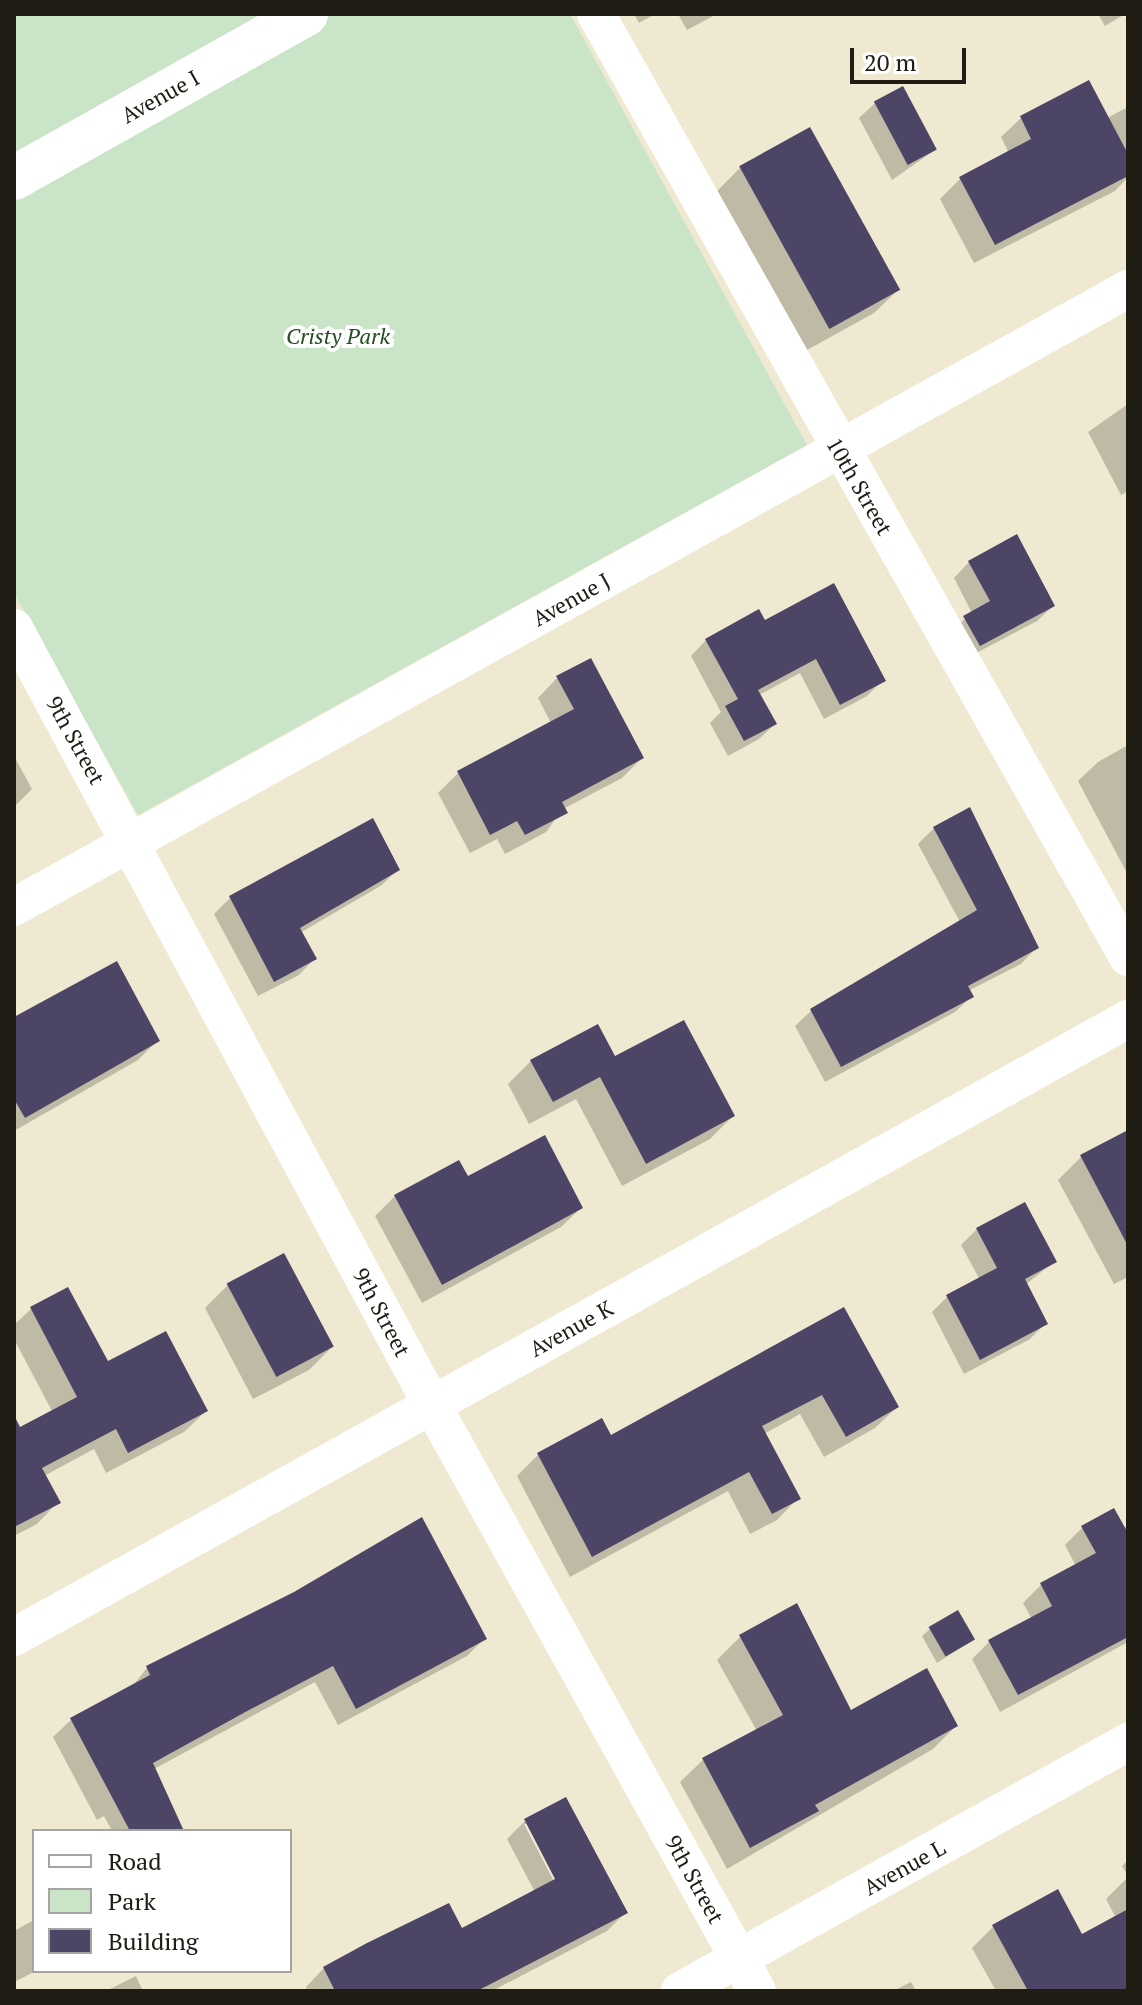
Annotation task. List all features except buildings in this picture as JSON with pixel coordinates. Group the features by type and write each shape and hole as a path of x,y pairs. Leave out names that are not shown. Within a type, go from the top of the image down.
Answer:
{"street":[{"name":"Avenue I","path":"14,178 306,14"},
{"name":"10th Street","path":"596,14 1128,957"},
{"name":"Avenue J","path":"14,907 1128,289"},
{"name":"9th Street","path":"14,628 132,842 432,1405 757,1991"},
{"name":"Avenue K","path":"14,1637 1128,1019"},
{"name":"Avenue L","path":"680,1991 1128,1742"}],"green space":[{"name":"Cristy Park","path":"14,14 570,14 807,445 138,815 14,593"}]}
